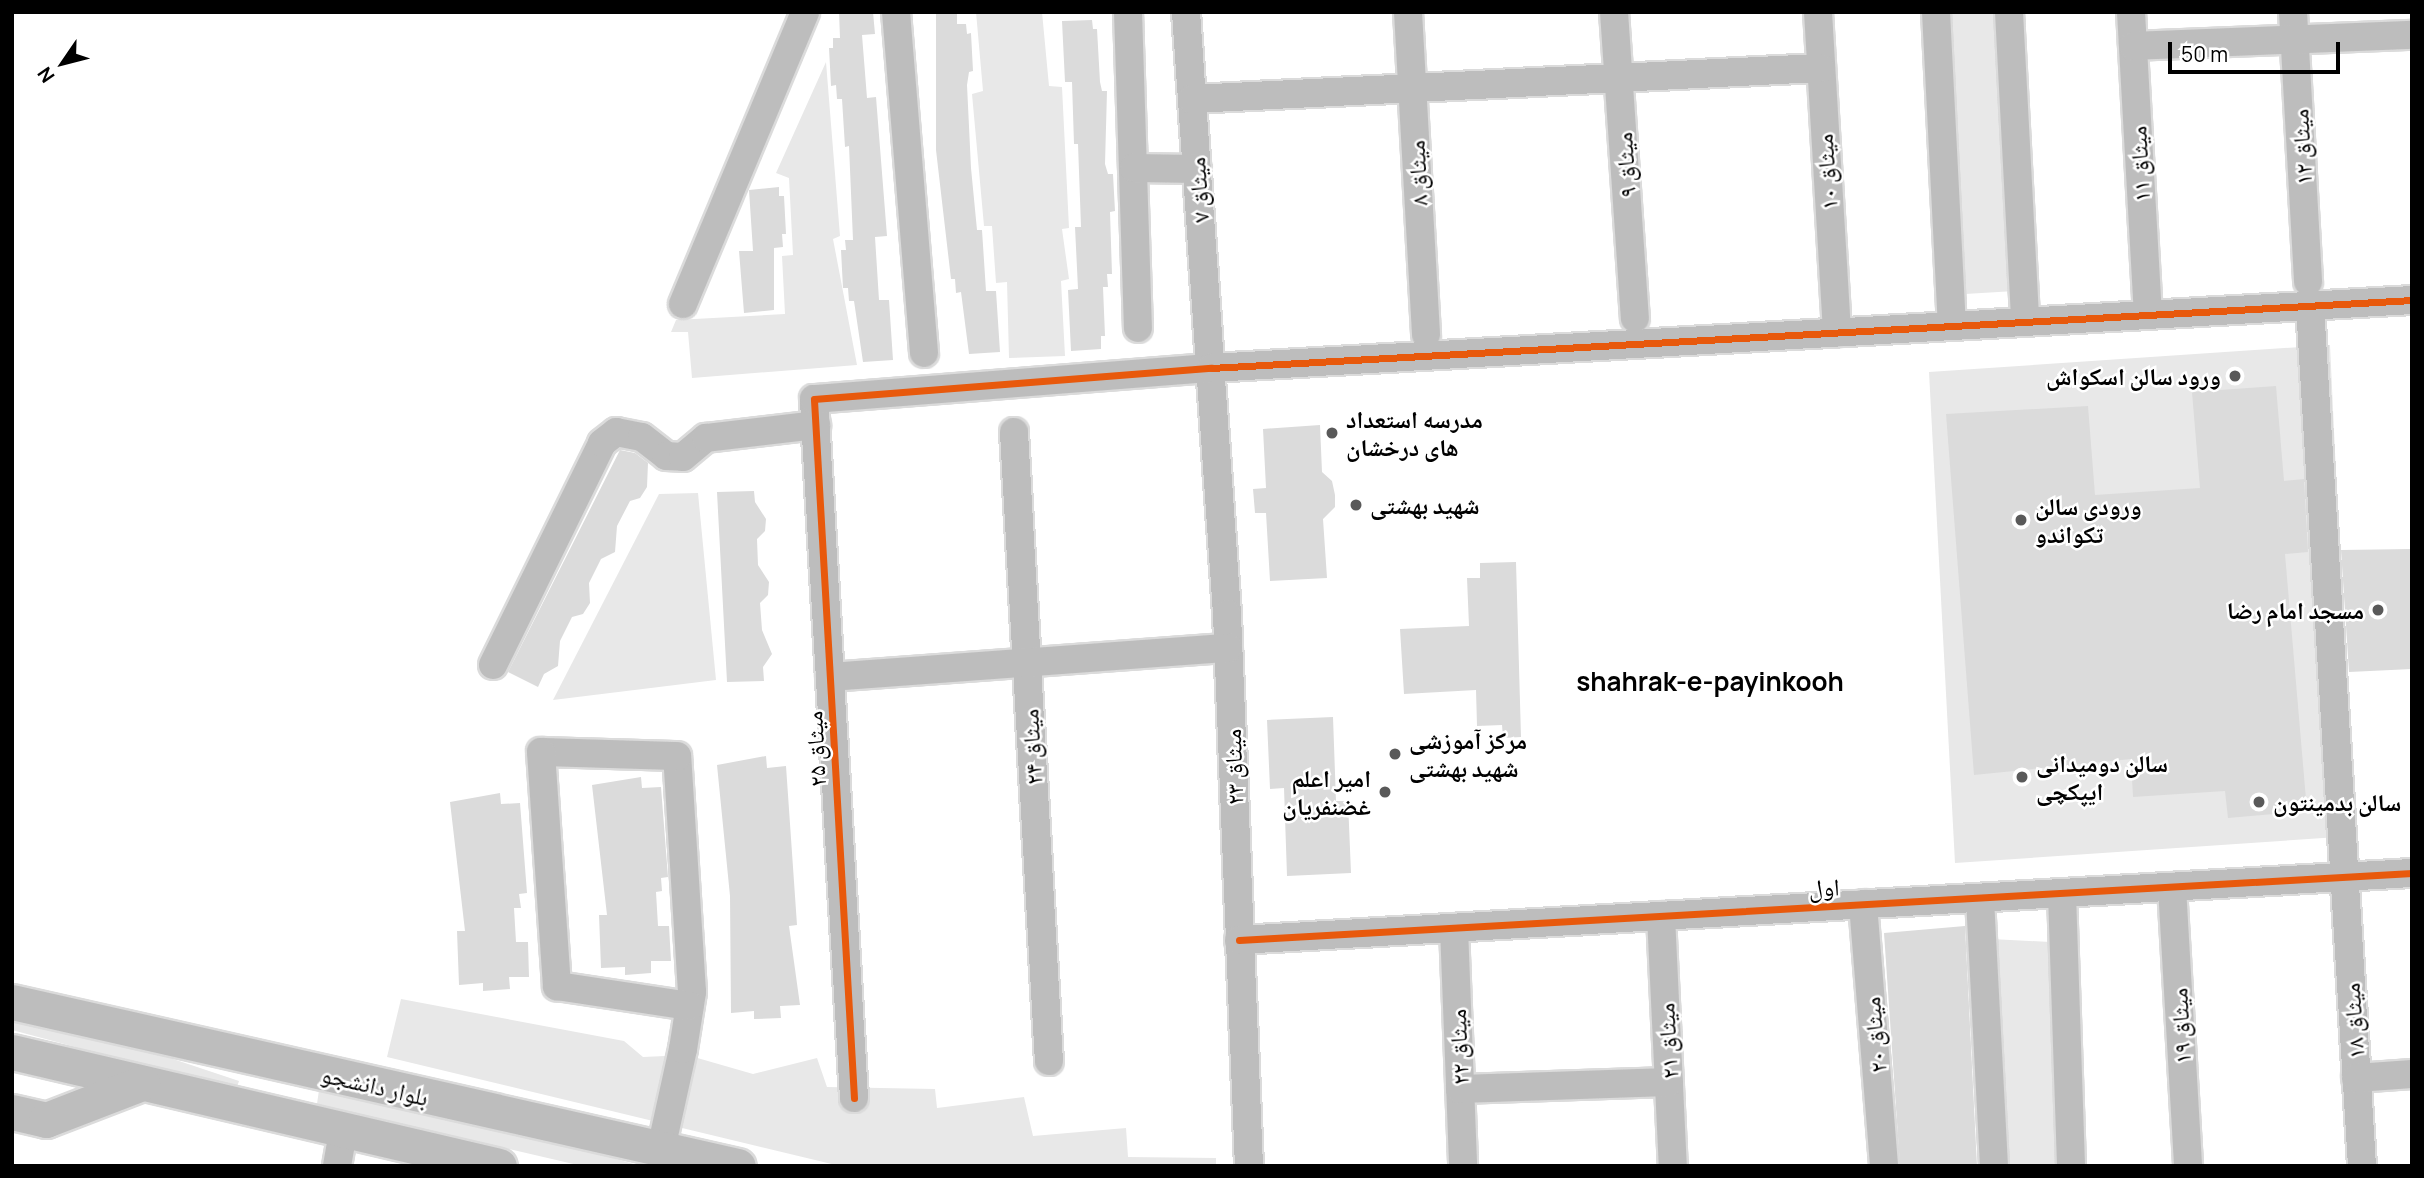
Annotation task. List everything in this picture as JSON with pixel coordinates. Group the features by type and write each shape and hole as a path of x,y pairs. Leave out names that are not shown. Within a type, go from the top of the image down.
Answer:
{"main road":[{"name":"بلوار دانشجو","path":"12,1002 736,1166"},
{"name":"بلوار دانشجو","path":"12,1052 343,1131 450,1160 499,1166"},
{"path":"261,1111 271,1061"},
{"path":"12,1112 46,1120 142,1083"}],"street":[{"path":"683,304 805,12"},
{"path":"896,12 924,353"},
{"path":"1128,12 1138,328"},
{"name":"میثاق ۷","path":"1186,12 1210,368"},
{"name":"میثاق ۸","path":"1408,12 1426,334"},
{"name":"میثاق ۹","path":"1614,12 1635,318"},
{"name":"میثاق ۱۰","path":"1818,12 1837,332"},
{"path":"1936,12 1952,326"},
{"path":"2009,12 2025,322"},
{"name":"میثاق ۱۱","path":"2131,12 2148,315"},
{"path":"2133,46 2293,26 2412,35"},
{"name":"میثاق ۱۲","path":"2293,26 2343,877"},
{"path":"1192,99 1413,91 1820,68"},
{"path":"1134,168 1197,169"},
{"path":"493,665 603,443 616,432 642,437 666,456 683,457 706,438 815,412 1210,368 2148,315 2309,294 2412,300"},
{"name":"میثاق ۲۳","path":"1210,368 1228,648 1249,1166"},
{"name":"میثاق ۲۵","path":"815,412 854,1098"},
{"name":"میثاق ۲۴","path":"1014,432 1049,1061"},
{"path":"830,677 1228,648"},
{"path":"661,1149 689,1006 677,755 541,752 557,986 689,1006"},
{"name":"اول","path":"1239,940 2412,873"},
{"name":"میثاق ۱۸","path":"2343,877 2362,1166"},
{"name":"میثاق ۱۹","path":"2172,887 2188,1166"},
{"path":"2062,894 2071,1166"},
{"path":"1980,899 1994,1166"},
{"name":"میثاق ۲۰","path":"1863,904 1884,1166"},
{"name":"میثاق ۲۱","path":"1661,916 1674,1166"},
{"name":"میثاق ۲۲","path":"1454,928 1463,1166"},
{"path":"2356,1078 2412,1074"},
{"path":"1460,1089 1669,1082"},
{"path":"337,1166 343,1131"}],"shaded area":[{"path":"976,12 1042,12 1049,86 1062,87 1069,228 1062,229 1069,279 1061,281 1065,356 1009,358 1007,282 996,283 992,226 984,226 972,94 983,91"},
{"path":"1947,12 1996,12 2015,291 1965,294"},
{"path":"826,62 840,236 833,239 857,365 692,378 688,332 671,332 676,320 785,314 782,256 793,255 789,178 776,173"},
{"path":"2330,345 2353,836 1955,863 1929,372"},
{"path":"698,493 716,680 553,700 659,494"},
{"path":"1991,939 2050,942 2058,1166 2005,1166"},
{"path":"401,999 624,1041 643,1057 687,1055 753,1074 817,1058 827,1087 935,1089 937,1108 1024,1097 1033,1136 1126,1128 1128,1157 1216,1158 1216,1166 840,1166 387,1057"},
{"path":"12,1014 119,1041 239,1081 236,1090 12,1030"},
{"path":"319,1090 588,1151 641,1166 582,1166 317,1104"}],"building":[{"path":"839,12 873,12 875,34 862,35 867,98 876,97 887,236 875,237 879,300 889,300 893,360 863,362 854,301 849,301 848,288 843,288 841,250 846,250 845,240 853,240 849,146 845,147 842,99 837,99 836,85 831,86 829,48 833,48 833,38 840,38"},
{"path":"936,12 957,12 957,24 966,24 967,34 971,33 973,71 969,72 967,85 971,168 977,230 982,230 986,291 996,291 1000,352 969,354 961,292 956,293 955,279 951,279 936,150"},
{"path":"1092,20 1093,29 1097,29 1100,82 1102,91 1107,91 1105,164 1108,174 1113,174 1115,211 1110,212 1112,274 1107,274 1108,287 1103,287 1105,336 1101,336 1101,349 1071,351 1068,290 1078,289 1075,227 1081,227 1078,144 1074,144 1072,82 1065,82 1062,21"},
{"path":"779,187 779,196 784,196 786,234 782,234 783,247 774,248 774,310 744,313 739,251 753,251 749,190"},
{"path":"2276,386 2284,481 2304,479 2308,552 2285,554 2307,811 2228,818 2225,791 2133,797 2131,759 1974,775 1946,414 2088,406 2095,495 2200,488 2192,392"},
{"path":"1320,425 1322,472 1332,481 1335,495 1335,507 1323,519 1327,578 1270,581 1266,513 1255,513 1253,489 1266,488 1263,429"},
{"path":"620,450 635,453 648,463 647,487 640,498 630,501 617,526 615,552 601,559 589,583 590,603 583,614 572,617 560,641 558,666 544,674 538,687 508,672"},
{"path":"754,491 755,502 766,519 765,531 757,539 758,565 769,582 768,595 760,603 762,630 772,654 763,667 764,681 727,682 717,492"},
{"name":"مسجد امام رضا","path":"2412,549 2412,669 2349,672 2341,550"},
{"path":"1516,562 1521,737 1503,738 1502,725 1477,726 1476,690 1404,694 1400,629 1469,626 1467,578 1480,578 1480,563"},
{"path":"1333,717 1336,801 1348,801 1351,873 1287,876 1284,788 1270,789 1267,720"},
{"path":"766,756 767,768 786,766 797,925 789,926 800,1005 780,1006 781,1018 754,1019 754,1011 731,1013 730,896 717,765"},
{"path":"641,777 642,788 661,787 668,877 661,878 662,891 656,892 658,926 669,926 671,961 651,961 651,973 625,975 625,967 601,968 599,915 607,915 592,785"},
{"path":"500,793 501,804 520,803 527,893 519,894 521,908 514,908 516,942 528,942 529,977 509,977 510,989 483,991 483,983 459,985 457,931 465,931 450,802"},
{"path":"1965,926 1977,1166 1900,1166 1884,933"}],"cycle path":[{"path":"854,1098 814,399 1211,368 2412,300"},
{"path":"1239,940 2412,873"}],"place":[{"name":"ورود سالن اسکواش","path":"2235,376"},
{"name":"مدرسه استعداد های درخشان","path":"1332,433"},
{"name":"شهید بهشتی","path":"1356,505"},
{"name":"ورودی سالن تکواندو","path":"2021,520"},
{"name":"مسجد امام رضا","path":"2378,610"},
{"name":"مرکز آموزشی شهید بهشتی","path":"1395,754"},
{"name":"سالن دومیدانی ایپکچی","path":"2022,777"},
{"name":"امیر اعلم غضنفریان","path":"1385,792"},
{"name":"سالن بدمینتون","path":"2259,802"}],"district":[{"name":"shahrak-e-payinkooh","path":"1710,682"}]}
